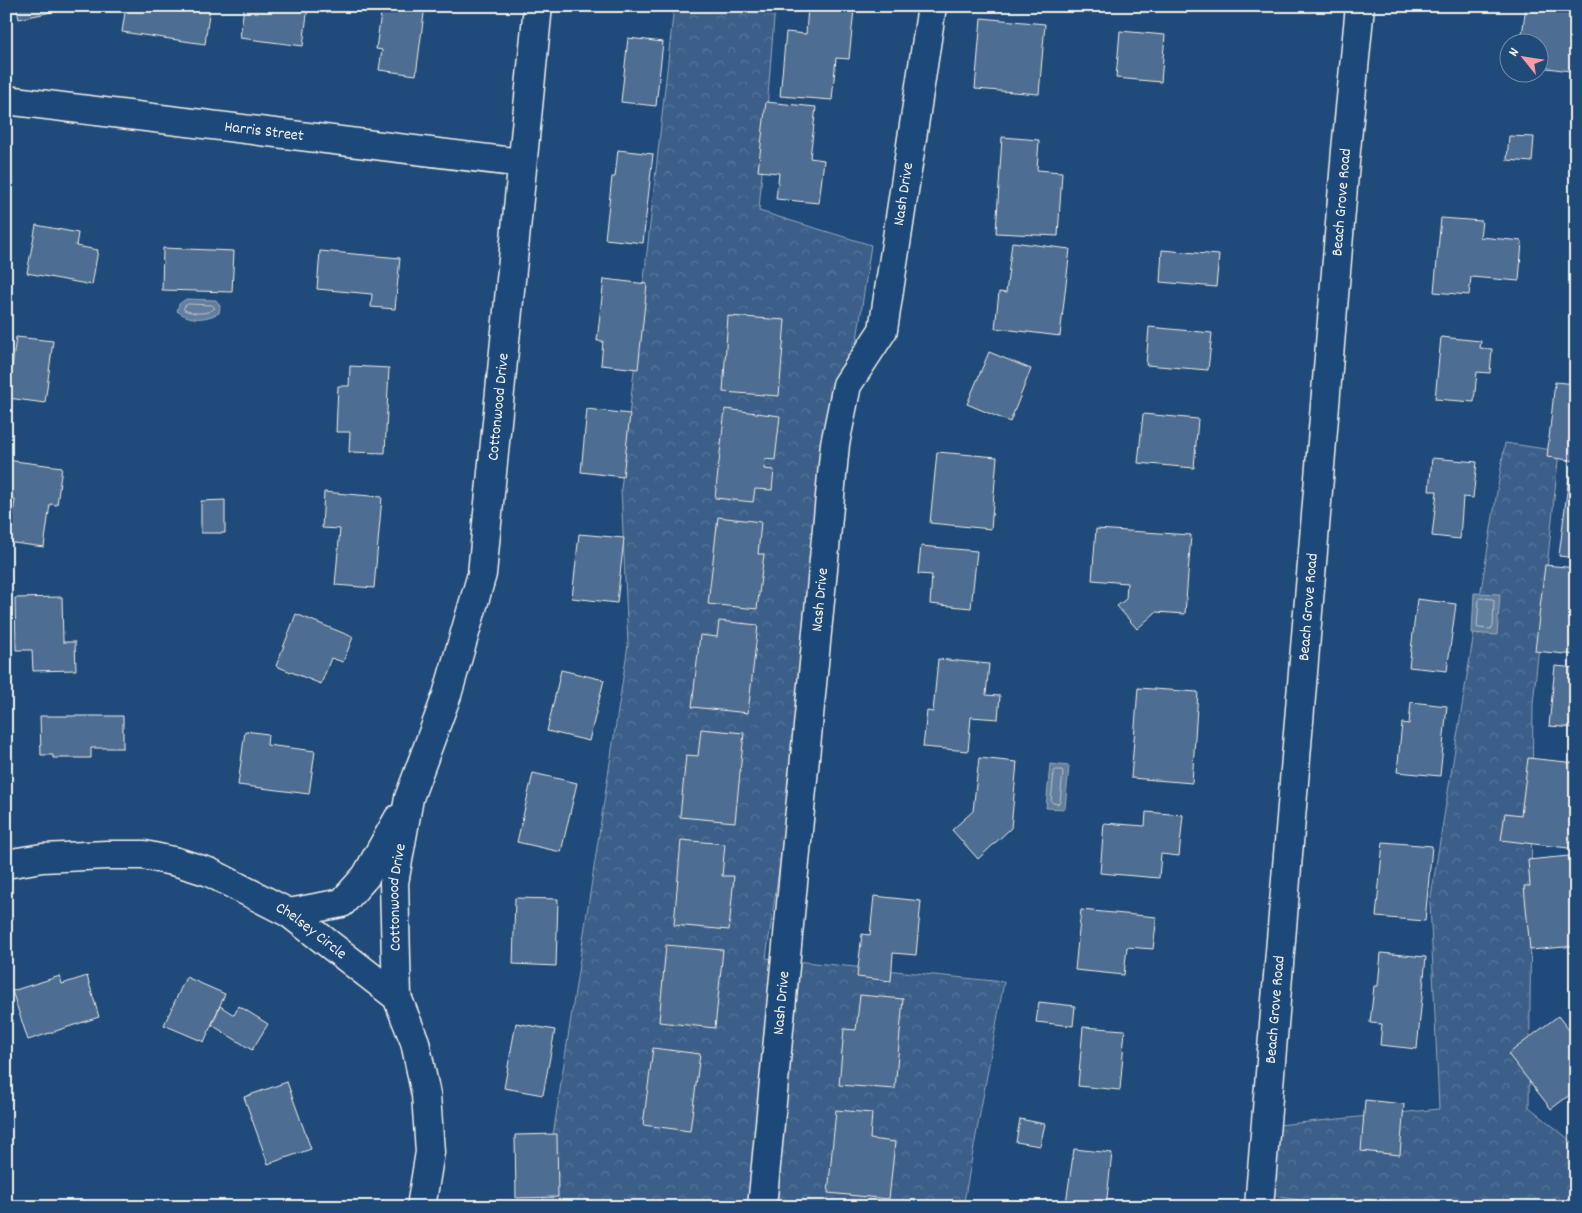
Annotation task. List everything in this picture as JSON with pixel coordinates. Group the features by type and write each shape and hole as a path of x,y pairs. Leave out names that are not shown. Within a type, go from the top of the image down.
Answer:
{"street":[{"name":"Cottonwood Drive","path":"289,913 342,903 366,876 409,798 447,695 482,574 538,6"},
{"name":"Nash Drive","path":"762,1207 835,444 847,385 883,330 932,6"},
{"name":"Beach Grove Road","path":"1259,1207 1346,150 1360,6"},
{"name":"Harris Street","path":"6,100 522,163"},
{"name":"Cottonwood Drive","path":"397,996 394,883 409,798"},
{"name":"Chelsey Circle","path":"6,864 42,858 144,855 177,862 209,872 289,913 397,996"},
{"path":"397,996 415,1042 426,1095 430,1152 421,1207"}],"green space":[{"path":"674,6 775,6 759,211 871,245 766,958 1004,982 963,1207 542,1207 628,645 621,489"},
{"path":"1505,443 1559,451 1533,704 1529,1107 1576,1145 1576,1207 1343,1207 1254,1193 1278,1125 1439,1109 1430,902"}],"water":[{"path":"186,299 216,300 220,306 219,313 203,318 187,317 177,311 179,304"},
{"path":"1474,593 1500,594 1497,635 1472,633"},
{"path":"1050,764 1069,766 1065,809 1046,808"}],"building":[{"path":"16,6 64,6 65,9 19,19"},
{"path":"126,6 210,6 205,44 122,32"},
{"path":"244,6 308,6 303,46 240,38"},
{"path":"382,6 425,6 416,75 379,70 382,50 376,49"},
{"path":"808,6 854,9 849,59 836,58 832,100 780,96 786,32 806,34"},
{"path":"1526,6 1576,10 1576,28 1570,71 1550,68 1550,32 1522,32"},
{"path":"981,18 1045,24 1039,94 975,89"},
{"path":"1120,31 1165,35 1161,82 1116,78"},
{"path":"628,38 663,42 656,106 621,102"},
{"path":"766,102 816,107 810,158 824,160 819,203 776,199 779,173 758,171"},
{"path":"1509,136 1534,137 1532,162 1507,160"},
{"path":"1002,137 1039,140 1037,170 1062,172 1058,236 996,233"},
{"path":"618,150 653,154 643,243 605,239 612,177 615,177"},
{"path":"1441,218 1482,221 1480,237 1522,241 1519,281 1471,277 1469,295 1434,292"},
{"path":"36,225 78,233 76,246 98,250 92,285 27,273"},
{"path":"1012,242 1070,249 1060,336 995,328 999,292 1006,293"},
{"path":"163,248 234,251 232,292 162,290"},
{"path":"1162,250 1219,255 1216,287 1160,282"},
{"path":"320,251 400,258 395,309 371,307 372,294 317,289"},
{"path":"604,279 647,284 638,369 601,365 603,341 597,341"},
{"path":"728,316 785,320 779,396 723,392"},
{"path":"1149,327 1212,333 1208,370 1146,365"},
{"path":"16,337 53,341 45,403 8,398"},
{"path":"1441,337 1481,341 1480,348 1492,349 1490,373 1477,372 1474,402 1435,399"},
{"path":"989,352 1031,369 1010,422 967,404"},
{"path":"350,366 389,368 385,453 349,452 350,432 336,432 338,386 349,386"},
{"path":"1555,382 1576,384 1576,461 1547,457"},
{"path":"587,409 630,414 623,477 581,472"},
{"path":"725,409 780,416 775,460 765,459 764,469 774,470 772,490 755,489 753,502 715,498"},
{"path":"1143,414 1198,419 1194,468 1138,463"},
{"path":"937,452 997,457 991,529 930,523"},
{"path":"1432,458 1477,462 1473,498 1463,497 1460,539 1432,536 1437,491 1429,491"},
{"path":"6,460 62,467 57,505 50,504 44,547 6,542 6,516 13,516 15,500 6,499"},
{"path":"1569,476 1576,477 1576,558 1559,556"},
{"path":"324,492 382,497 374,588 335,585 340,529 322,528"},
{"path":"225,500 225,533 201,533 201,501"},
{"path":"718,517 761,522 758,554 764,554 757,609 708,604"},
{"path":"1096,529 1191,535 1185,614 1156,612 1137,629 1117,606 1126,599 1127,583 1092,580"},
{"path":"579,534 624,538 617,603 572,598"},
{"path":"921,546 977,551 971,608 930,604 932,575 918,574"},
{"path":"1545,565 1576,568 1576,655 1535,651"},
{"path":"62,597 63,642 75,642 76,670 33,671 32,650 16,650 15,598"},
{"path":"1417,599 1456,604 1447,671 1409,667"},
{"path":"296,614 353,637 343,662 331,658 321,684 276,666"},
{"path":"719,621 758,625 748,713 692,707 700,635 717,637"},
{"path":"938,659 989,664 986,695 1000,696 998,719 971,717 968,751 923,747 927,711 933,712"},
{"path":"1555,666 1576,668 1576,728 1549,726"},
{"path":"561,670 604,680 589,741 547,731"},
{"path":"1138,688 1198,692 1192,783 1131,778"},
{"path":"1411,702 1447,706 1440,776 1397,772 1402,723 1409,724"},
{"path":"40,716 123,716 123,748 91,748 91,758 53,758 53,755 41,755"},
{"path":"701,729 744,733 735,822 680,817 686,755 698,756"},
{"path":"245,731 268,734 267,745 315,751 309,794 238,785"},
{"path":"979,758 1017,762 1011,828 978,859 952,830 973,811"},
{"path":"1528,758 1576,763 1576,849 1501,840 1505,813 1521,815"},
{"path":"533,773 577,783 561,852 517,842"},
{"path":"1146,812 1183,815 1179,856 1161,854 1159,878 1100,873 1104,823 1145,826"},
{"path":"681,840 725,844 722,876 734,876 729,930 674,925"},
{"path":"1383,842 1432,846 1425,921 1376,917"},
{"path":"1569,856 1571,888 1576,887 1576,946 1530,950 1524,886 1530,886 1528,860"},
{"path":"874,896 921,901 916,955 893,953 891,981 857,977 862,934 870,935"},
{"path":"515,898 558,899 556,966 513,964"},
{"path":"1081,910 1157,917 1153,949 1127,947 1124,975 1075,970"},
{"path":"666,945 723,950 715,1028 659,1022"},
{"path":"1381,953 1426,957 1417,1049 1380,1045 1382,1024 1370,1023 1374,986 1378,986"},
{"path":"60,976 62,984 87,976 99,1017 28,1040 12,991"},
{"path":"186,977 225,994 204,1042 164,1025"},
{"path":"860,995 903,999 895,1089 839,1085 844,1029 856,1030"},
{"path":"1039,1002 1075,1006 1073,1026 1036,1022"},
{"path":"220,1006 234,1015 239,1006 268,1024 252,1050 212,1025"},
{"path":"1558,1016 1576,1039 1576,1100 1571,1094 1551,1109 1508,1054"},
{"path":"516,1023 555,1030 543,1095 504,1088"},
{"path":"1083,1027 1125,1030 1120,1090 1078,1086"},
{"path":"653,1048 700,1054 690,1131 643,1125"},
{"path":"287,1082 311,1149 268,1164 244,1097"},
{"path":"1365,1100 1404,1104 1400,1155 1361,1151"},
{"path":"836,1110 872,1113 870,1139 895,1142 889,1199 828,1193"},
{"path":"1020,1119 1045,1124 1040,1146 1016,1142"},
{"path":"557,1134 558,1197 516,1198 515,1135"},
{"path":"1074,1149 1112,1153 1106,1207 1066,1203"},
{"path":"1361,1199 1403,1203 1403,1207 1360,1207"}]}
